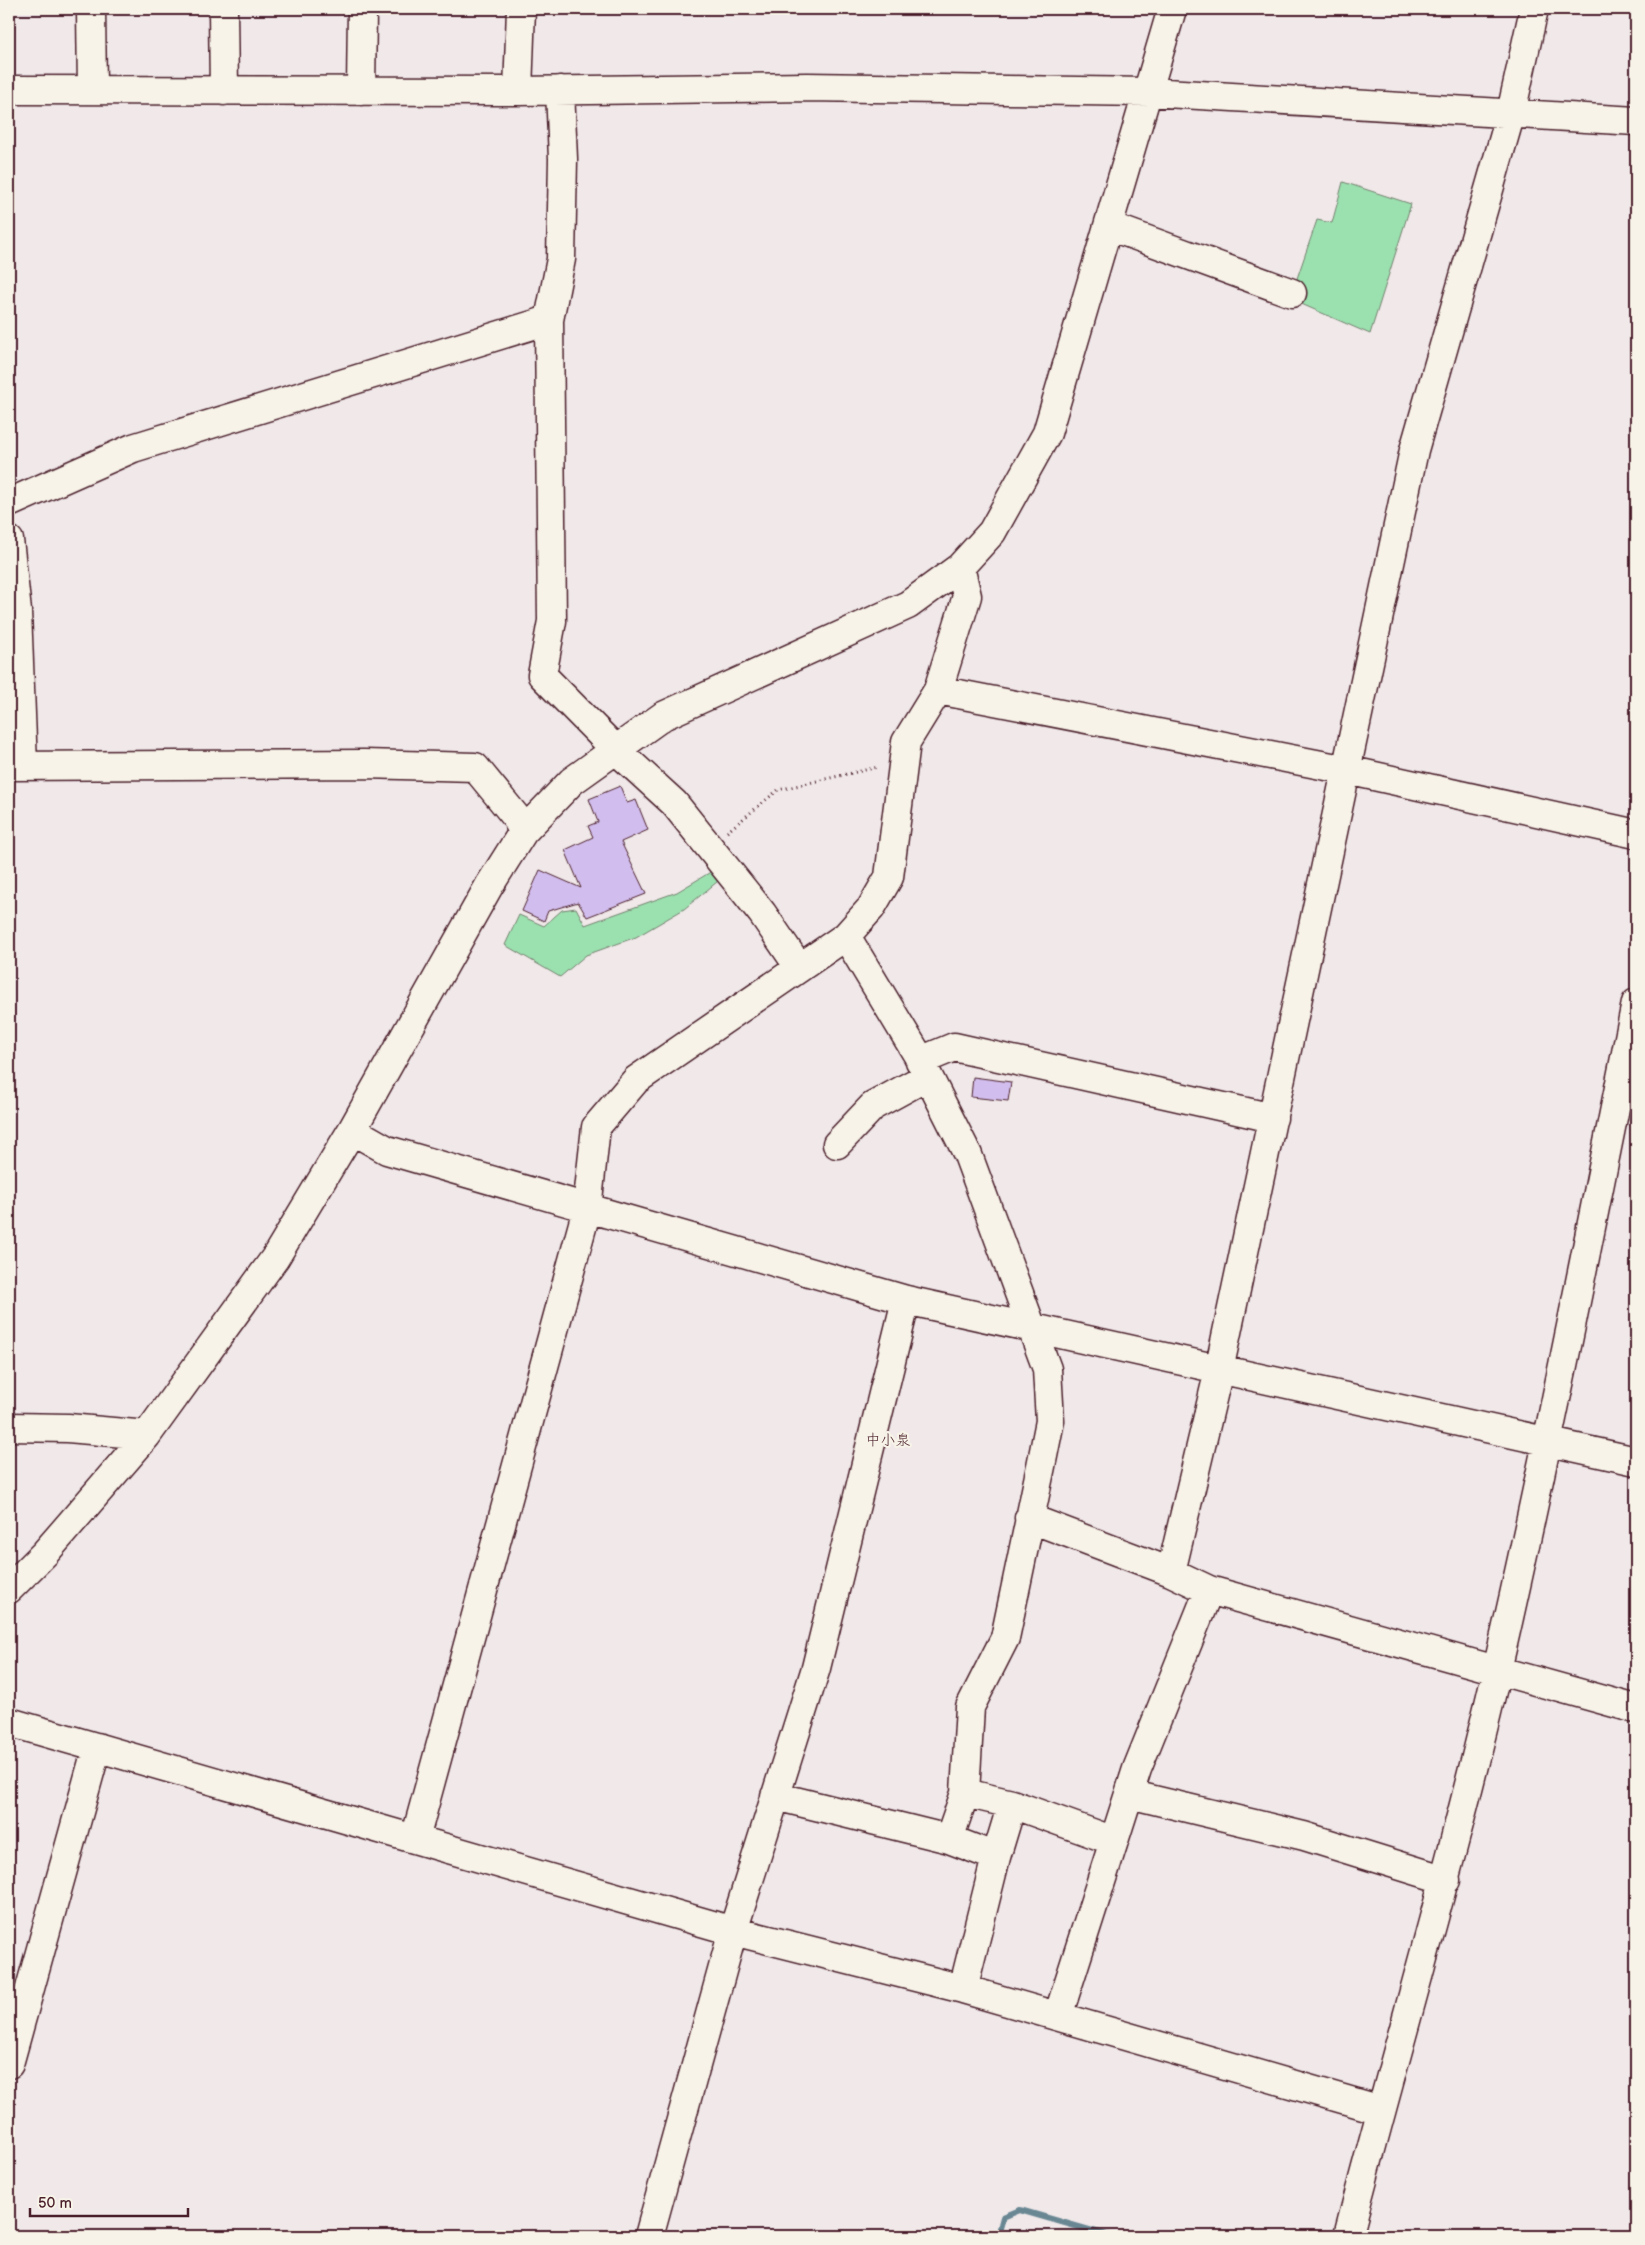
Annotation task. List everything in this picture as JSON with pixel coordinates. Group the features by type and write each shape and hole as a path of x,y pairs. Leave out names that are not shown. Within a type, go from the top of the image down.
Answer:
{"street":[{"path":"91,9 92,90"},
{"path":"223,9 224,91"},
{"path":"361,91 362,9"},
{"path":"518,91 521,9"},
{"path":"9,1589 45,1552 147,1436 275,1258 352,1130 489,886 523,832 572,781 663,716 908,605 960,567 992,532 1047,433 1172,9"},
{"path":"1171,1572 1219,1370 1414,450 1511,113 1534,9"},
{"path":"9,90 518,91 807,87 1149,92 1636,121"},
{"path":"560,90 563,159 561,259 549,320 552,621 542,675 615,749 674,803 762,913 799,967"},
{"path":"1109,226 1292,293"},
{"path":"9,503 133,448 549,320"},
{"path":"9,540 17,611 16,766 364,764 475,767 516,818 523,832"},
{"path":"415,1839 587,1209 596,1127 636,1080 846,936 871,908 889,877 906,742 938,690 967,596 960,567"},
{"path":"938,690 1346,770 1636,834"},
{"path":"846,936 924,1068 968,1155 1047,1370 1050,1421 1005,1638 970,1707 965,1793 949,1839"},
{"path":"1348,2236 1381,2110 1446,1880 1497,1669 1546,1442 1636,1003"},
{"path":"837,1144 873,1106 954,1047 1273,1118"},
{"path":"352,1130 387,1150 906,1300 1636,1461"},
{"path":"649,2236 733,1931 816,1668 906,1300"},
{"path":"9,1427 68,1428 147,1436"},
{"path":"1029,1518 1171,1572 1209,1590 1636,1709"},
{"path":"1058,2016 1137,1769 1209,1590"},
{"path":"9,1722 733,1931 963,1989 1381,2110"},
{"path":"9,2064 97,1747"},
{"path":"965,1793 1012,1804 1114,1841"},
{"path":"1129,1794 1304,1836 1446,1880"},
{"path":"775,1796 949,1839 996,1857"},
{"path":"963,1989 996,1857 1012,1804"}],"path":[{"path":"709,847 778,790 841,774 904,762"}],"green space":[{"path":"1343,182 1411,204 1370,334 1290,299 1317,220 1332,223"},
{"path":"714,870 723,877 684,909 636,937 586,955 560,977 505,945 519,915 544,926 562,910 576,908 585,925 677,892"}],"building":[{"path":"620,786 627,803 636,800 648,830 621,842 646,894 587,917 578,902 548,911 544,921 522,911 540,870 581,888 565,850 593,837 588,826 598,822 589,799"},
{"path":"973,1077 1011,1082 1008,1101 971,1097"}],"waterway":[{"path":"998,2236 1003,2217 1020,2210 1110,2236"}],"district":[{"name":"中小泉","path":"888,1440"}]}
